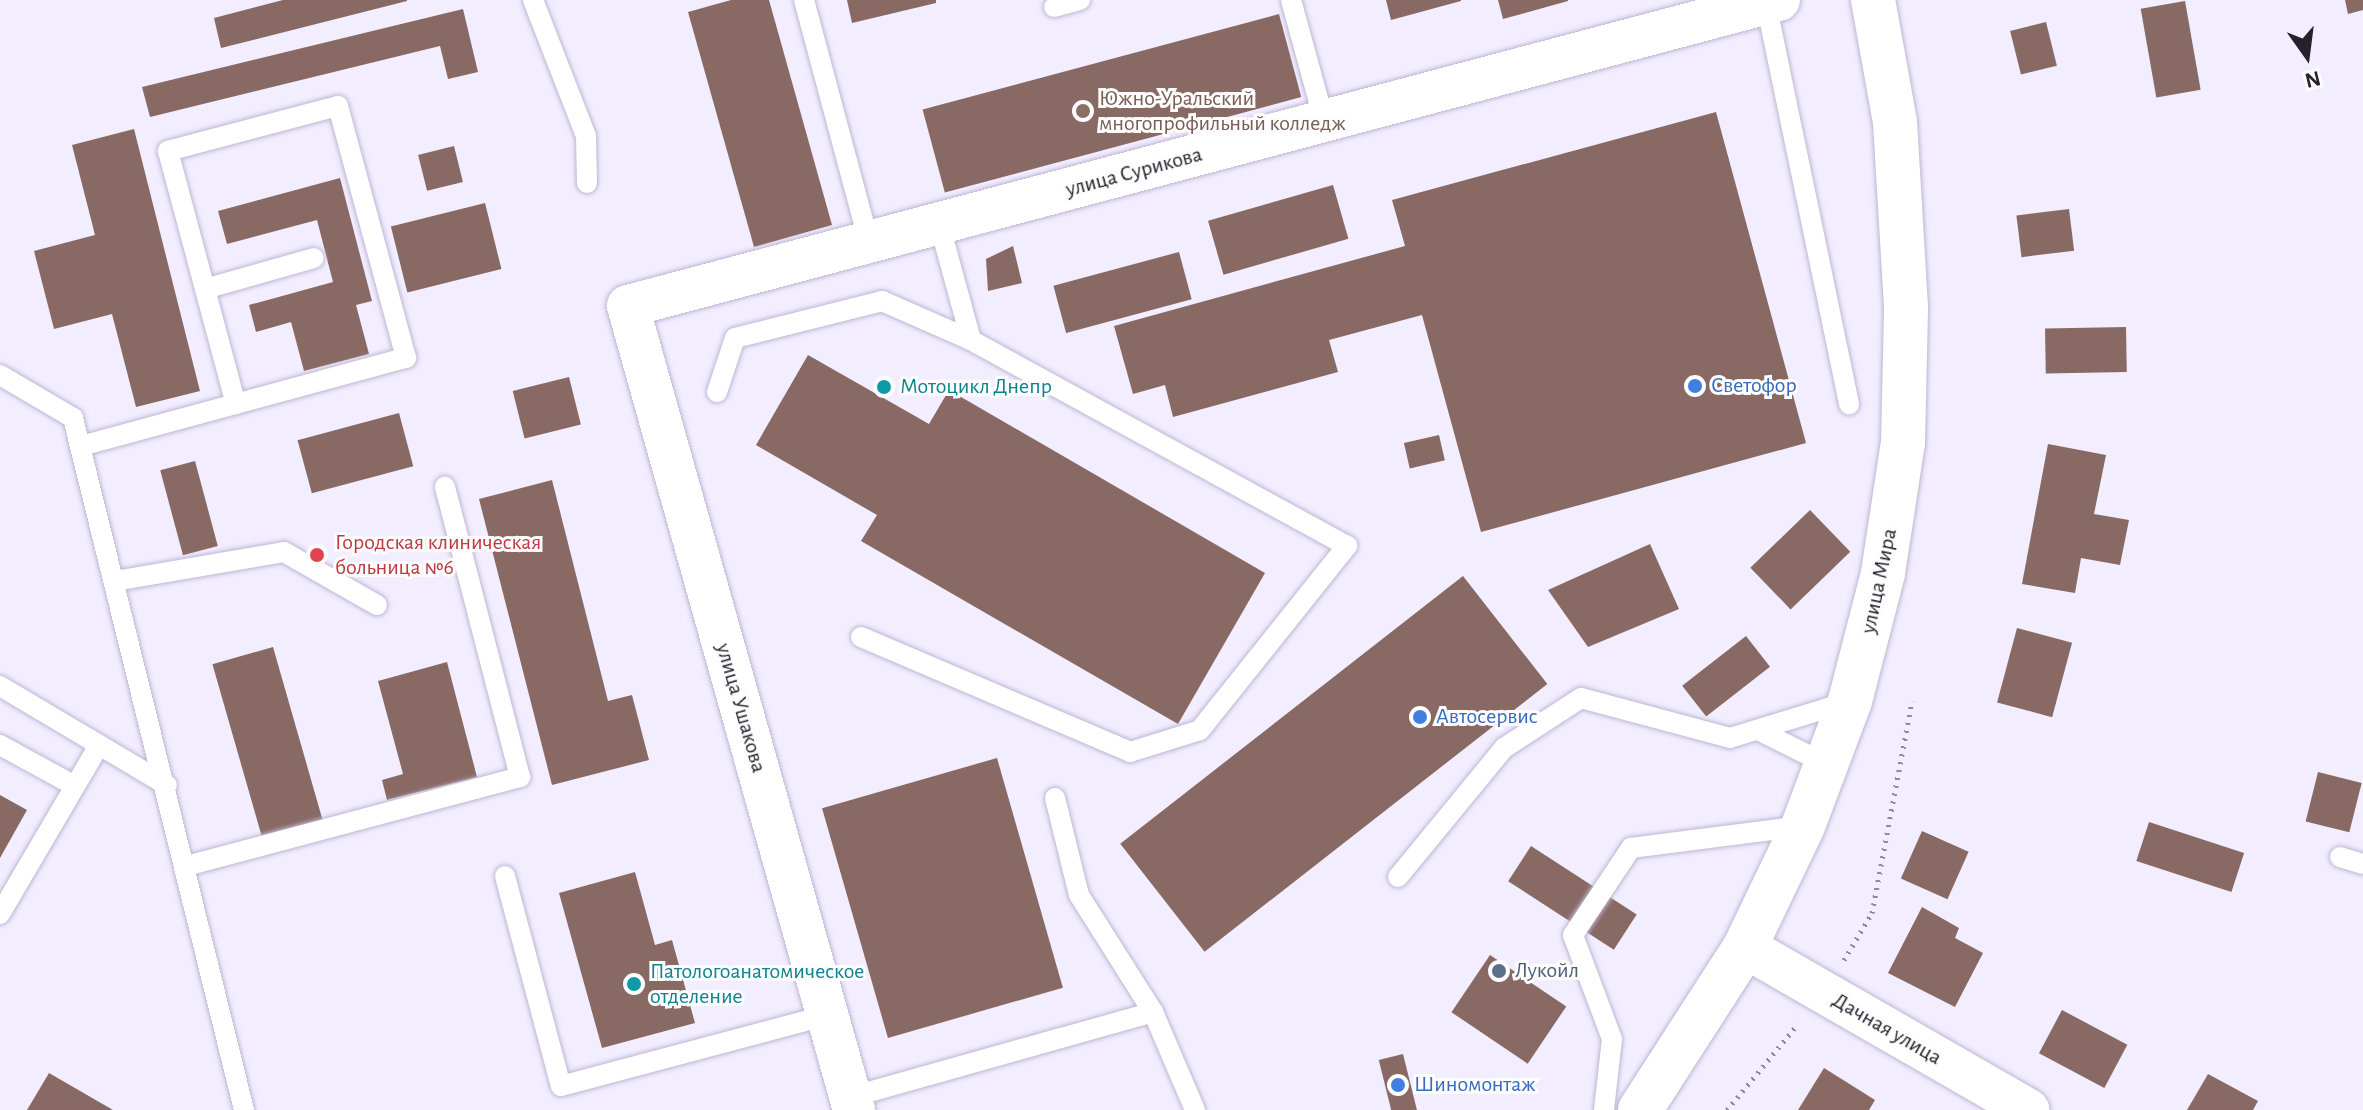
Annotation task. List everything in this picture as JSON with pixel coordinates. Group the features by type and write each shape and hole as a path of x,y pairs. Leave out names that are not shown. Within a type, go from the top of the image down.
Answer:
{"main road":[{"name":"улица Мира","path":"1640,1110 1745,947 1803,826 1850,701 1883,573 1903,443 1900,171 1873,0"}],"street":[{"name":"улица Сурикова","path":"628,306 1773,2"},
{"name":"улица Ушакова","path":"628,306 852,1104"},
{"name":"Дачная улица","path":"1745,947 2029,1110"}],"lane":[{"path":"533,0 586,136 587,183"},
{"path":"804,0 869,242"},
{"path":"1054,7 1080,0"},
{"path":"1291,0 1324,121"},
{"path":"1773,2 1849,405"},
{"path":"81,446 406,358 338,106 168,151 236,404"},
{"path":"939,223 971,340"},
{"path":"205,289 314,258"},
{"path":"717,392 735,338 882,301 971,340 1347,546 1200,730 1130,752 861,637"},
{"path":"0,375 73,418 167,785 244,1110"},
{"path":"186,866 520,777 445,487"},
{"path":"115,581 284,552 377,605"},
{"path":"0,686 167,785"},
{"path":"1398,877 1504,748 1581,698 1730,738 1850,701"},
{"path":"1758,730 1828,765"},
{"path":"0,745 75,786"},
{"path":"0,914 99,745"},
{"path":"1055,798 1079,895 1153,1012 1195,1110"},
{"path":"1604,1110 1612,1039 1573,935 1631,848 1803,826"},
{"path":"2340,857 2363,864"},
{"path":"505,876 561,1086 828,1015"},
{"path":"852,1104 1153,1012"}],"path":[{"path":"1727,1110 1824,993 1872,913 1912,701"}],"building":[{"path":"283,0 407,1 221,48 214,18"},
{"path":"731,0 769,0 832,225 754,247 688,12"},
{"path":"847,0 936,0 936,3 852,23"},
{"path":"1386,0 1461,0 1461,1 1391,20"},
{"path":"1498,0 1568,0 1568,1 1503,19"},
{"path":"2345,0 2363,0 2363,10 2348,14"},
{"path":"2185,1 2201,90 2156,97 2141,9"},
{"path":"463,9 478,72 448,79 440,46 150,117 142,87"},
{"path":"1279,14 1301,97 945,193 923,110"},
{"path":"2046,22 2057,66 2021,75 2010,31"},
{"path":"1716,112 1806,443 1481,532 1422,315 1329,340 1338,372 1173,417 1165,385 1133,394 1114,326 1405,246 1392,200"},
{"path":"134,129 200,391 136,407 112,314 54,329 34,251 95,235 72,145"},
{"path":"454,146 463,182 427,191 418,155"},
{"path":"340,178 372,301 356,305 369,354 304,371 291,322 256,332 249,305 333,282 317,220 227,244 218,211"},
{"path":"1333,185 1348,239 1223,275 1208,221"},
{"path":"485,203 501,269 407,292 391,226"},
{"path":"2069,209 2074,251 2022,257 2016,215"},
{"path":"1013,246 1022,283 988,291 986,259"},
{"path":"1179,252 1192,299 1066,333 1053,286"},
{"path":"2126,327 2127,372 2046,373 2045,328"},
{"path":"808,355 929,424 949,390 1265,573 1178,724 861,541 877,515 756,445"},
{"path":"569,377 581,425 525,439 513,391"},
{"path":"399,413 413,466 312,493 298,440"},
{"path":"1439,435 1445,460 1410,468 1404,443"},
{"path":"2048,444 2106,455 2094,514 2129,520 2120,565 2081,558 2075,593 2022,584"},
{"path":"195,461 218,546 183,555 160,470"},
{"path":"552,480 608,701 632,695 649,760 552,785 479,499"},
{"path":"1810,510 1850,552 1791,609 1750,568"},
{"path":"1650,544 1679,609 1588,647 1548,590"},
{"path":"1463,576 1547,684 1205,952 1120,844"},
{"path":"2017,628 2072,643 2052,717 1997,702"},
{"path":"1746,636 1770,667 1706,717 1682,686"},
{"path":"273,647 323,823 263,840 212,664"},
{"path":"447,662 477,777 387,800 382,780 403,774 378,681"},
{"path":"997,758 1063,988 888,1038 822,808"},
{"path":"2318,772 2362,783 2349,832 2306,821"},
{"path":"0,795 27,810 0,858"},
{"path":"2149,822 2244,853 2231,892 2136,861"},
{"path":"1922,831 1969,852 1947,899 1901,879"},
{"path":"1531,846 1637,915 1614,950 1508,881"},
{"name":"Патологоанатомическое отделение","path":"635,872 655,945 672,940 695,1023 602,1048 559,893"},
{"path":"1922,907 1959,928 1955,938 1983,953 1955,1007 1888,973"},
{"path":"1490,955 1566,1006 1528,1064 1451,1012"},
{"path":"2062,1010 2127,1045 2104,1088 2039,1053"},
{"path":"1403,1054 1417,1110 1391,1110 1379,1060"},
{"path":"1824,1068 1875,1100 1869,1110 1798,1110"},
{"path":"49,1073 113,1110 27,1110"},
{"path":"2208,1074 2258,1101 2253,1110 2187,1110"}],"place":[{"name":"Южно-Уральский многопрофильный колледж","path":"1083,111"},
{"name":"Светофор","path":"1695,386"},
{"name":"Мотоцикл Днепр","path":"884,387"},
{"name":"Городская клиническая больница №6","path":"317,555"},
{"name":"Автосервис","path":"1420,717"},
{"name":"Лукойл","path":"1499,971"},
{"name":"Патологоанатомическое отделение","path":"634,984"},
{"name":"Шиномонтаж","path":"1398,1085"}]}
